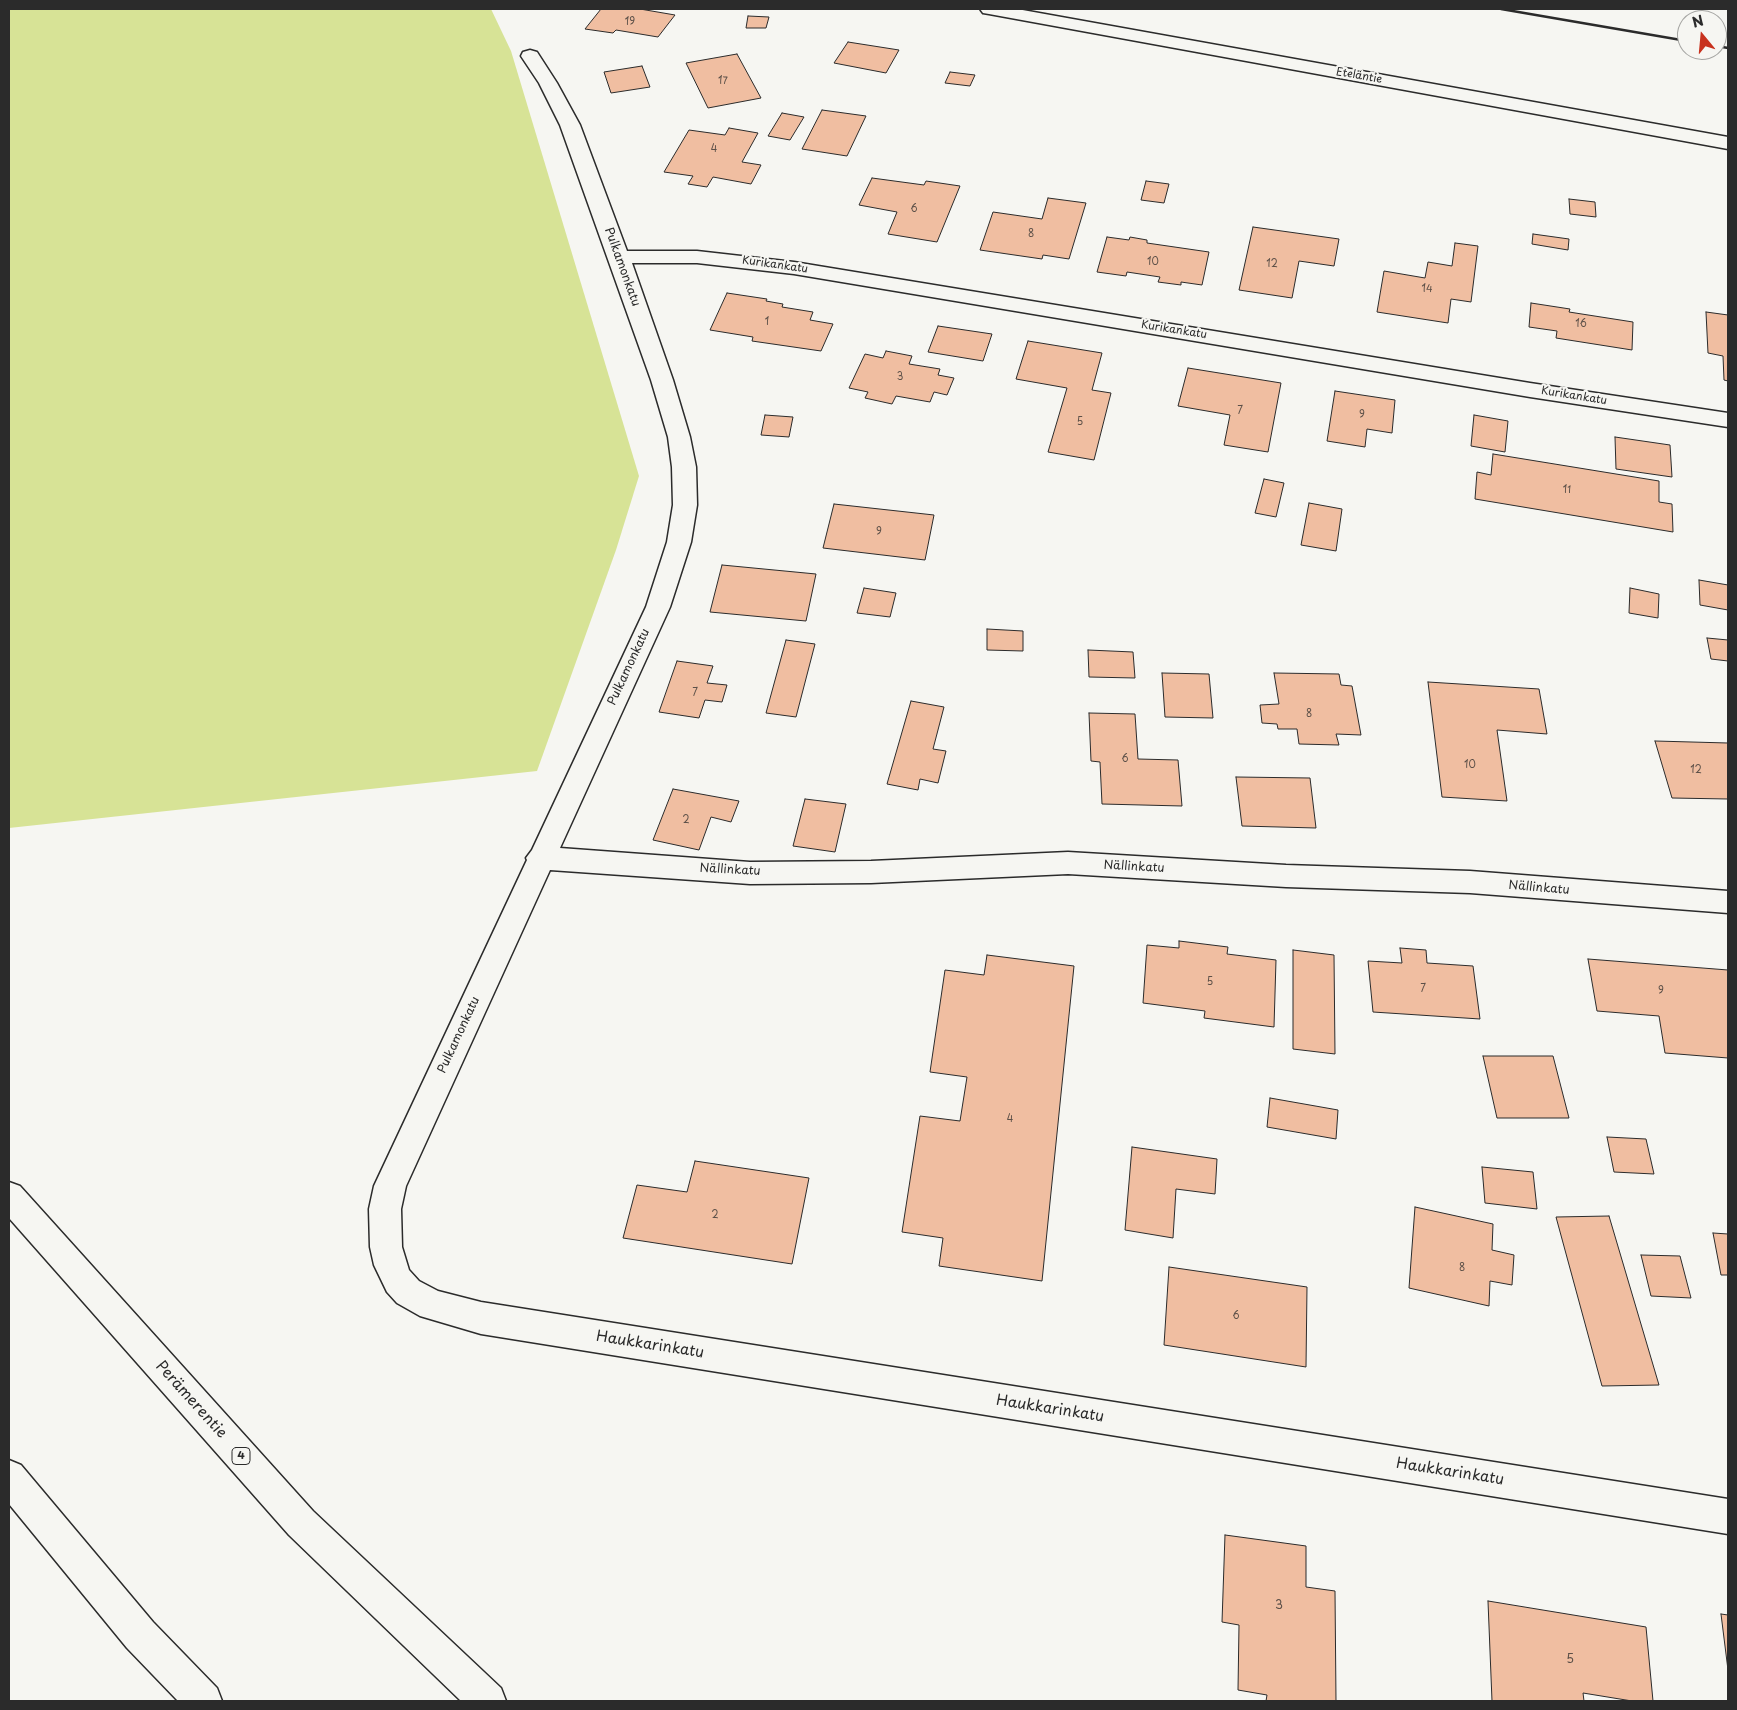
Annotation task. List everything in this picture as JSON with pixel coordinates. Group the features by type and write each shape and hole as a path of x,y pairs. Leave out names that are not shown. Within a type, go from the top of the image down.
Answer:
{"main road":[{"name":"Eteläntie","path":"989,9 1728,143"},
{"name":"Pulkamonkatu","path":"390,1265 386,1248 385,1209 390,1186 540,858 658,607 679,542 685,505 684,466 680,437 662,380 570,125 548,84 530,56"},
{"name":"Kurikankatu","path":"619,257 697,257 794,268 1530,390 1728,420"},
{"name":"Nällinkatu","path":"540,858 750,873 871,872 1068,863 1286,876 1470,882 1728,902"},
{"name":"Perämerentie","path":"9,1196 301,1523 488,1701"},
{"name":"Haukkarinkatu","path":"390,1265 398,1281 408,1292 432,1305 480,1318 1728,1517"},
{"path":"9,1477 140,1635 204,1701"}],"green space":[{"path":"9,9 491,9 511,51 639,476 616,550 537,771 9,828"}],"building":[{"path":"601,9 640,9 675,15 658,37 616,30 613,33 585,29"},
{"path":"748,16 769,17 766,28 746,28"},
{"path":"848,42 899,50 886,73 834,63"},
{"path":"737,54 761,98 708,108 686,63"},
{"path":"642,66 650,87 611,93 604,72"},
{"path":"950,72 975,75 970,86 945,83"},
{"path":"822,110 866,116 847,156 802,149"},
{"path":"782,113 804,117 790,140 768,136"},
{"path":"729,128 758,133 742,162 761,165 751,184 713,177 707,187 688,184 693,176 664,172 689,130 725,135"},
{"path":"872,178 924,185 926,181 960,186 937,242 888,234 897,212 859,205"},
{"path":"1146,181 1169,184 1164,203 1141,200"},
{"path":"1048,198 1086,203 1069,259 1043,255 1042,259 980,250 993,212 1042,219"},
{"path":"1569,199 1595,202 1596,217 1570,214"},
{"path":"1253,227 1339,239 1334,266 1299,261 1292,298 1239,290"},
{"path":"1533,234 1569,239 1568,250 1532,244"},
{"path":"1107,237 1129,240 1130,237 1147,240 1147,243 1209,252 1202,285 1181,282 1181,285 1158,282 1160,277 1127,272 1126,276 1097,272"},
{"path":"1455,243 1478,246 1471,302 1451,299 1448,323 1377,312 1384,271 1425,278 1428,262 1452,266"},
{"path":"727,293 767,299 766,301 783,304 782,307 813,312 810,320 833,324 821,351 752,341 753,337 710,330"},
{"path":"1531,303 1570,309 1569,312 1633,322 1632,350 1556,338 1557,331 1529,327"},
{"path":"1706,312 1728,315 1728,381 1724,380 1723,356 1708,353"},
{"path":"938,326 992,334 983,361 928,352"},
{"path":"1028,341 1102,353 1092,390 1111,393 1094,460 1048,452 1067,388 1016,379"},
{"path":"886,351 912,356 909,364 940,369 938,375 954,378 947,395 934,392 930,402 896,396 892,404 865,398 868,392 849,388 865,354 883,358"},
{"path":"1188,368 1281,383 1268,452 1224,445 1230,415 1178,406"},
{"path":"1335,391 1395,400 1392,433 1367,429 1365,447 1327,441"},
{"path":"765,415 793,417 789,437 761,435"},
{"path":"1474,415 1508,421 1505,452 1471,446"},
{"path":"1615,437 1670,445 1672,477 1616,469"},
{"path":"1493,454 1659,481 1659,502 1672,504 1673,532 1475,499 1477,472 1491,475"},
{"path":"1264,479 1284,483 1276,517 1255,513"},
{"path":"1309,503 1342,509 1336,551 1301,545"},
{"path":"834,504 934,515 925,560 823,548"},
{"path":"722,565 816,574 806,621 710,612"},
{"path":"1699,580 1728,585 1728,610 1700,605"},
{"path":"864,588 896,593 890,617 857,613"},
{"path":"1630,588 1659,594 1658,618 1629,613"},
{"path":"987,629 1023,631 1023,651 987,650"},
{"path":"1707,638 1728,640 1728,661 1711,659"},
{"path":"786,640 815,644 796,717 766,713"},
{"path":"1088,650 1133,652 1135,678 1089,677"},
{"path":"677,661 713,666 707,683 727,685 722,702 705,700 699,718 659,712"},
{"path":"1162,673 1209,674 1213,718 1165,717"},
{"path":"1274,673 1339,674 1341,685 1352,686 1361,735 1336,734 1339,745 1299,744 1297,729 1278,729 1277,724 1262,723 1260,705 1279,704"},
{"path":"1428,682 1539,689 1547,734 1497,730 1507,801 1442,797"},
{"path":"911,701 944,707 933,749 946,751 938,783 920,779 918,790 887,784"},
{"path":"1089,713 1135,714 1138,759 1178,760 1182,806 1102,804 1100,762 1091,761"},
{"path":"1655,741 1728,743 1728,799 1672,798"},
{"path":"1236,777 1310,778 1316,828 1242,826"},
{"path":"673,789 739,801 731,822 711,817 699,850 653,840"},
{"path":"805,799 846,804 835,852 793,846"},
{"path":"1179,941 1228,947 1227,954 1276,960 1274,1027 1204,1018 1205,1011 1143,1003 1147,945 1179,948"},
{"path":"1400,948 1426,950 1427,963 1473,966 1480,1019 1373,1012 1368,961 1402,963"},
{"path":"1293,950 1334,955 1335,1054 1293,1049"},
{"path":"987,955 1074,966 1042,1281 939,1266 943,1238 902,1232 920,1116 960,1121 967,1077 930,1072 945,970 984,975"},
{"path":"1588,959 1728,970 1728,1058 1665,1053 1659,1016 1597,1011"},
{"path":"1483,1056 1553,1056 1569,1118 1497,1118"},
{"path":"1270,1098 1338,1110 1336,1139 1267,1127"},
{"path":"1607,1137 1646,1139 1654,1174 1614,1172"},
{"path":"1132,1147 1217,1159 1215,1194 1176,1189 1173,1238 1125,1230"},
{"path":"695,1161 809,1178 792,1264 623,1238 637,1185 687,1192"},
{"path":"1482,1167 1533,1172 1537,1209 1485,1203"},
{"path":"1415,1207 1493,1224 1492,1250 1514,1255 1512,1285 1490,1281 1489,1306 1409,1288"},
{"path":"1609,1216 1659,1385 1602,1386 1556,1217"},
{"path":"1713,1233 1728,1234 1728,1275 1721,1275"},
{"path":"1641,1255 1680,1256 1691,1298 1651,1296"},
{"path":"1169,1267 1307,1287 1306,1367 1164,1345"},
{"path":"1225,1535 1306,1546 1306,1587 1335,1591 1336,1701 1266,1701 1267,1695 1238,1690 1239,1625 1222,1622"},
{"path":"1488,1601 1646,1627 1653,1701 1632,1701 1583,1693 1584,1701 1492,1701"},
{"path":"1721,1614 1728,1615 1728,1670"}],"railway":[{"path":"1501,9 1677,39"}]}
